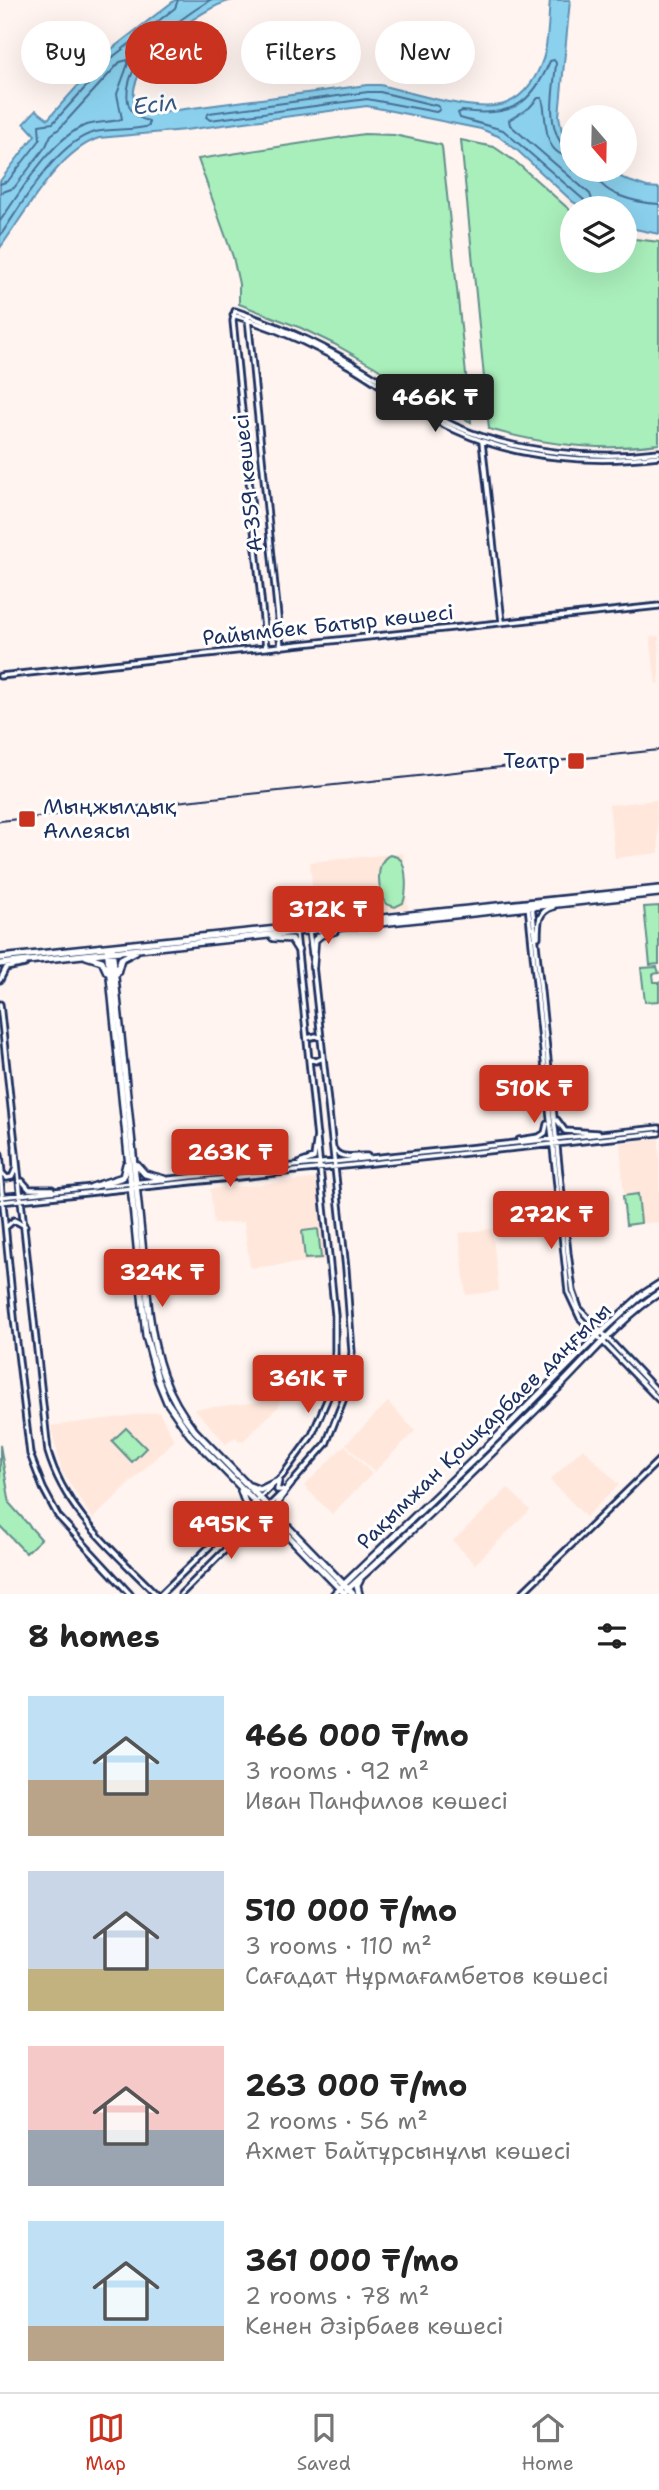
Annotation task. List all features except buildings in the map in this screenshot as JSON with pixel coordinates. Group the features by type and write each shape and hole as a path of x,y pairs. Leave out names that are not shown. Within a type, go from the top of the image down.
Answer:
{"main road":[{"path":"309,928 345,927 659,891"},
{"path":"0,961 35,960 109,950 256,937 309,928 659,891"},
{"path":"313,967 316,937 345,927"},
{"path":"0,961 296,930"},
{"path":"256,937 287,938 298,950"},
{"path":"112,978 121,959 140,949"},
{"path":"109,950 152,1335 164,1383 194,1430 248,1485 260,1490 276,1482"},
{"path":"83,955 102,961 112,978 127,1147 123,1177 92,1187"},
{"path":"127,1147 137,1184 146,1336 158,1381 167,1402 190,1435 238,1485 297,1537"},
{"path":"134,1160 145,1174 164,1179"},
{"name":"Рақымжан Қошқарбаев даңғылы","path":"345,1591 599,1334 642,1295 659,1284"},
{"name":"Рақымжан Қошқарбаев даңғылы","path":"334,1594 345,1591 361,1577 489,1456 605,1340 659,1293"},
{"path":"239,1477 257,1501"},
{"path":"291,1484 280,1498 277,1507 279,1513 345,1591"},
{"path":"238,1485 246,1505 244,1514"},
{"path":"265,1509 277,1525 345,1591"},
{"path":"243,1531 258,1521 277,1525"},
{"path":"359,1594 357,1586 361,1577"}],"street":[{"path":"266,648 234,313 322,350 432,418 481,439 562,457 606,460 659,454"},
{"name":"А-359 көшесі","path":"248,318 281,647"},
{"path":"481,439 502,623"},
{"name":"Райымбек Батыр көшесі","path":"0,676 659,606"},
{"path":"538,953 540,916 551,907 574,902"},
{"path":"530,905 538,953 554,1109 554,1142"},
{"path":"530,905 568,1292 580,1318 659,1393"},
{"path":"181,1594 291,1484 326,1444 348,1388 352,1352 350,1313 309,928"},
{"path":"0,1004 47,1448 60,1485 74,1508 159,1594 282,1476 312,1435 330,1394 335,1364 335,1315 296,930"},
{"path":"0,980 6,968 35,960"},
{"path":"307,1038 321,1038"},
{"path":"310,1059 323,1058"},
{"path":"512,1143 540,1137 545,1133 548,1128 548,1101"},
{"path":"554,1109 558,1122 565,1131 604,1133 659,1130"},
{"path":"1,1199 659,1130"},
{"path":"291,1166 314,1158 318,1133"},
{"path":"334,1164 372,1157 512,1143 554,1142 604,1133"},
{"path":"0,1154 2,1173 7,1178 12,1177 16,1168 16,1143"},
{"path":"332,1146 336,1154 341,1156 372,1157"},
{"path":"22,1197 61,1190 321,1165"},
{"path":"0,1174 30,1454 37,1475 58,1516 130,1594"},
{"path":"20,1177 29,1189 61,1190"},
{"path":"5,1228 13,1220 24,1226"},
{"path":"605,1340 659,1401"},
{"path":"521,1594 659,1460"},
{"path":"282,1476 276,1488 280,1491 286,1489"},
{"path":"230,1526 244,1519 247,1525 243,1531"}],"shaded area":[{"path":"659,636 659,683 656,684 650,637"},
{"path":"656,800 659,853 615,858 609,805"},
{"path":"403,853 408,909 315,918 310,862"},
{"path":"659,1138 659,1222 626,1225 620,1143"},
{"path":"316,1179 325,1260 250,1268 244,1222 214,1224 210,1189"},
{"path":"492,1229 499,1291 466,1295 459,1233"},
{"path":"279,1400 279,1406 243,1441 236,1437 226,1444 195,1409"},
{"path":"388,1402 415,1431 374,1472 346,1444"},
{"path":"159,1412 174,1440 93,1519 62,1472 51,1426"},
{"path":"345,1445 372,1474 332,1514 304,1486"},
{"path":"583,1448 619,1485 586,1517 550,1480"},
{"path":"508,1488 530,1510 475,1564 453,1541"}],"green space":[{"path":"364,134 394,135 442,147 471,422 419,397 375,367 334,344 239,304 239,284 233,257 198,159"},
{"path":"461,140 494,147 516,162 560,201 560,273 637,273 637,239 659,242 659,444 573,446 489,429"},
{"path":"390,855 401,860 405,875 403,903 395,907 386,904 379,878 382,864"},
{"path":"659,906 659,964 650,965 644,907"},
{"path":"657,967 659,973 653,974 654,982 659,982 659,1001 645,1002 641,968"},
{"path":"638,1194 641,1223 626,1225 623,1196"},
{"path":"318,1229 321,1258 305,1259 302,1231"},
{"path":"126,1428 146,1448 132,1462 112,1441"},
{"path":"0,1445 10,1504 41,1539 26,1553 0,1526"}],"water":[{"path":"175,0 233,0 192,21 148,21"},
{"path":"550,0 570,0 559,116 560,182 632,182 659,188 659,234 637,229 637,196 567,196 498,136 481,129 367,106 185,130 99,138 69,156 56,170 0,248 0,181 35,135 24,123 36,110 48,119 79,84 111,84 111,49 125,39 125,84 136,84 134,92 137,108 145,113 367,85 380,85 463,104 495,106 513,100 525,91 534,79 546,45"}],"tram line":[{"path":"0,821 659,750"}],"place":[{"name":"Театр","path":"576,761"},
{"name":"Мыңжылдық Аллеясы","path":"27,819"}],"water label":[{"name":"Есіл","path":"155,104"}]}
